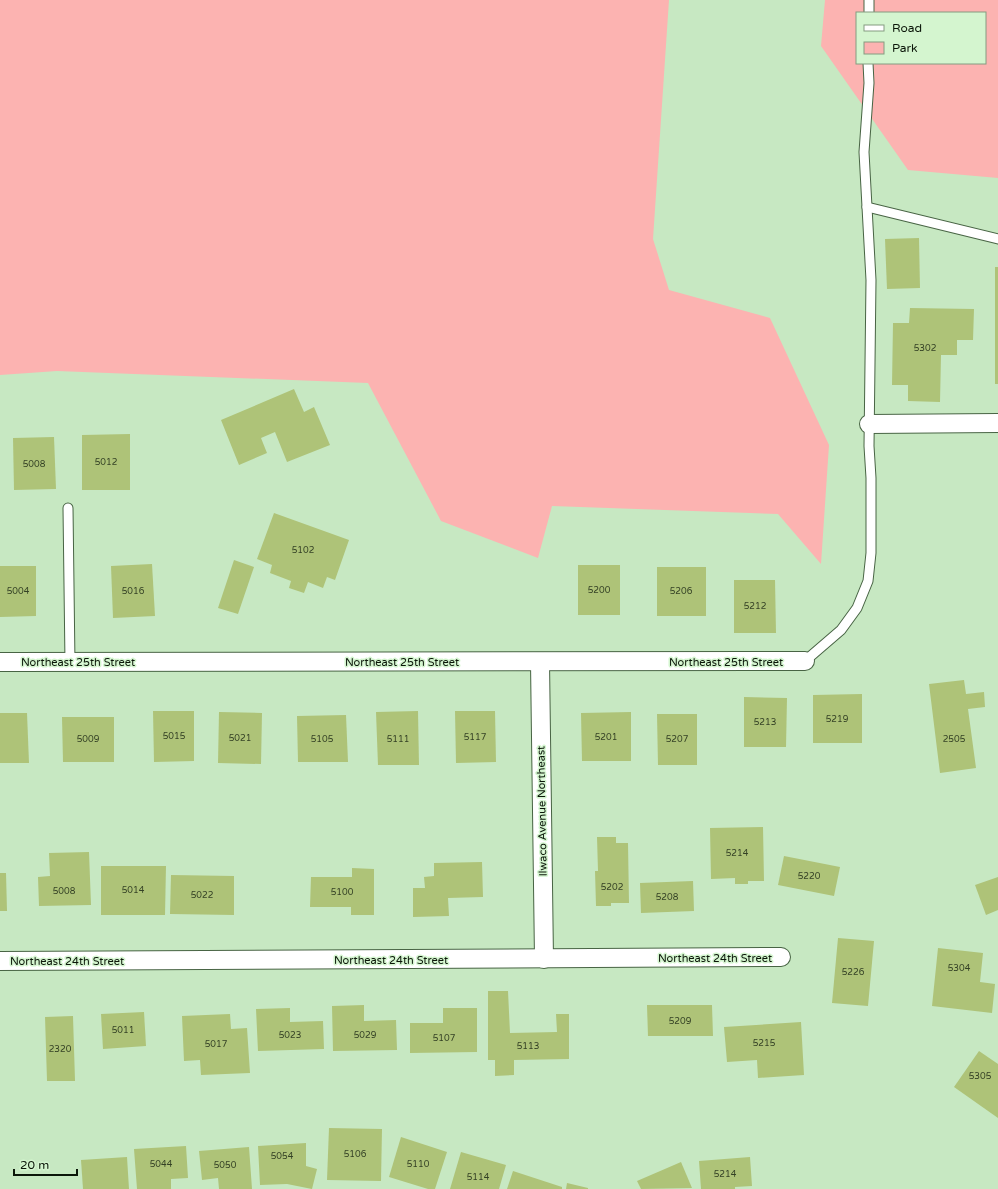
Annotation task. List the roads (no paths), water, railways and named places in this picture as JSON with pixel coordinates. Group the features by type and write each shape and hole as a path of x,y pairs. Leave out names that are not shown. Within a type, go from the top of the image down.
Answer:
{"street":[{"path":"869,424 998,423"},
{"name":"Northeast 25th Street","path":"0,662 805,661"},
{"name":"Ilwaco Avenue Northeast","path":"540,662 544,959"},
{"name":"Northeast 24th Street","path":"0,961 782,957"}],"lane":[{"path":"869,0 869,12"},
{"path":"805,661 841,630 857,608 868,581 871,553 869,424 871,280 864,152 869,83 868,64"},
{"path":"867,207 998,239"},
{"path":"68,508 70,662"}]}
